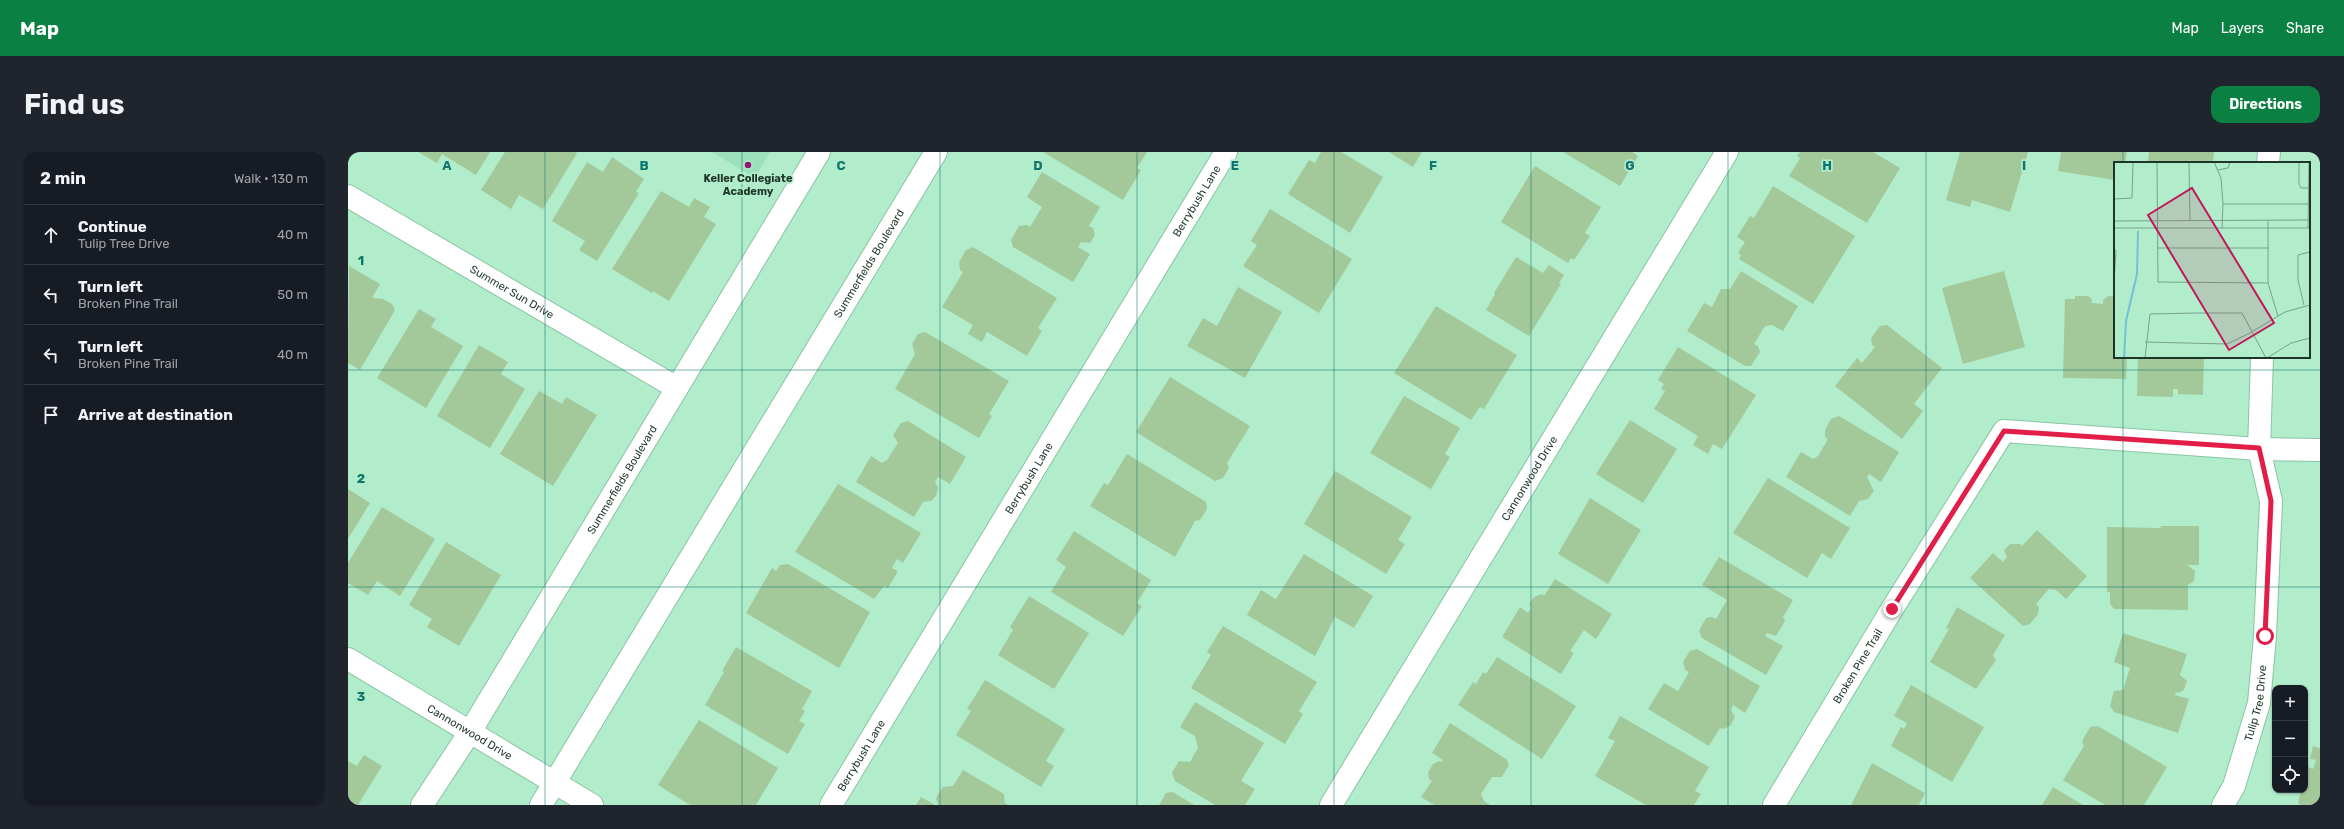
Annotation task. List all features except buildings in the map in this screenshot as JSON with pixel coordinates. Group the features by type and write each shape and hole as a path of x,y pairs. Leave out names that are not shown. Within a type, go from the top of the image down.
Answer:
{"street":[{"name":"Summerfields Boulevard","path":"422,805 470,732 819,152"},
{"name":"Summerfields Boulevard","path":"541,805 936,152"},
{"name":"Berrybush Lane","path":"831,805 1226,152"},
{"name":"Cannonwood Drive","path":"1331,805 1727,152"},
{"path":"2268,162 2269,152"},
{"name":"Summer Sun Drive","path":"348,196 677,388"},
{"name":"Tulip Tree Drive","path":"2223,805 2234,786 2258,703 2265,643 2271,501 2259,448 2262,358"},
{"name":"Broken Pine Trail","path":"1774,805 1892,609 2004,431 2259,448 2320,450"},
{"name":"Cannonwood Drive","path":"348,659 592,805"}],"shaded area":[{"name":"Keller Collegiate Academy","path":"712,152 770,152 755,178"}],"place":[{"name":"Keller Collegiate Academy","path":"748,165"}],"route":[{"path":"1892,609 2004,431 2259,448 2271,501 2265,636"}]}
